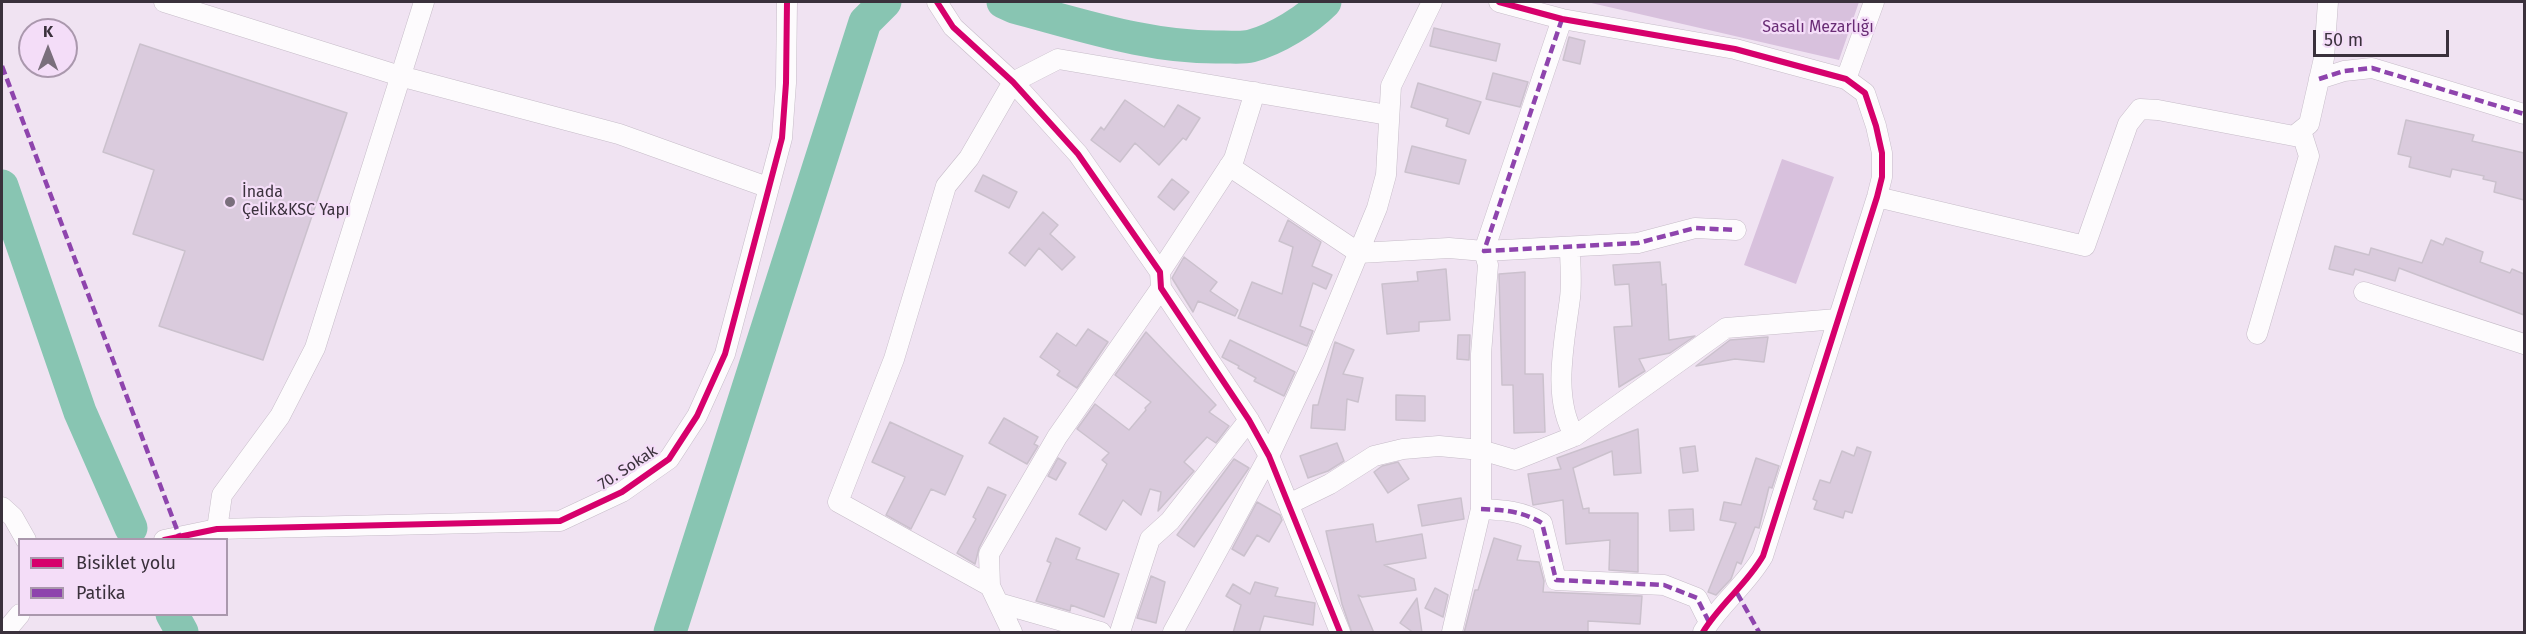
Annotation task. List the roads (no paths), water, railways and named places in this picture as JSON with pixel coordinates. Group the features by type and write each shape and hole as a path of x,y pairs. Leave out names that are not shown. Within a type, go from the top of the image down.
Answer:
{"street":[{"path":"164,2 400,76 619,134 767,187"},
{"path":"217,529 222,495 280,416 315,348 424,2"},
{"name":"70. Sokak","path":"174,538 217,529 560,521 622,492 669,459 697,416 725,354 767,187 782,138 786,83 787,2"},
{"path":"1173,633 1269,456 1314,360 1359,253 1377,208 1386,176 1388,115 1392,86 1432,2"},
{"path":"1499,2 1562,19 1735,49 1846,79 1866,93 1882,153 1882,177 1877,197 1764,556 1750,578 1706,627"},
{"path":"1846,79 1874,2"},
{"path":"1877,197 2085,246 2128,124 2140,109 2158,110 2294,136 2309,124 2324,58 2328,2"},
{"path":"939,4 953,27 1012,82 1078,154 1160,280 1249,420 1269,456 1340,633"},
{"path":"1452,633 1481,509 1481,354 1488,275 1484,251 1562,19"},
{"path":"1101,633 994,595 838,502 894,359 946,186 969,158 1012,82 1058,59 1388,115"},
{"path":"2319,79 2344,70 2372,68 2524,114"},
{"path":"1012,633 994,595 989,554 999,532 1057,437 1160,280 1229,166 1255,92"},
{"path":"2257,334 2308,156 2301,130"},
{"path":"1229,166 1359,253 1449,248 1484,251 1638,243 1695,228 1736,230"},
{"path":"1569,247 1571,296 1561,369 1568,426 1575,436"},
{"path":"2364,292 2524,344"},
{"path":"1288,504 1330,484 1374,456 1403,449 1439,446 1481,450 1515,460 1575,436 1726,328 1837,319"},
{"path":"1120,633 1150,539 1170,520 1249,420"},
{"path":"2,507 13,518 25,538"},
{"path":"1481,509 1511,510 1528,515 1542,523 1556,580 1664,585 1697,598 1706,627"},
{"path":"4,633 18,616"}],"waterway":[{"path":"670,632 865,22 885,2"},
{"path":"1003,2 1014,7 1118,34 1197,47 1238,47 1261,43 1301,22 1325,2"},
{"path":"2,186 80,412 131,528"},
{"path":"173,616 182,632"}],"place":[{"name":"İnada Çelik&KSC Yapı","path":"230,202"}],"park label":[{"name":"Sasalı Mezarlığı","path":"1818,28"}]}
